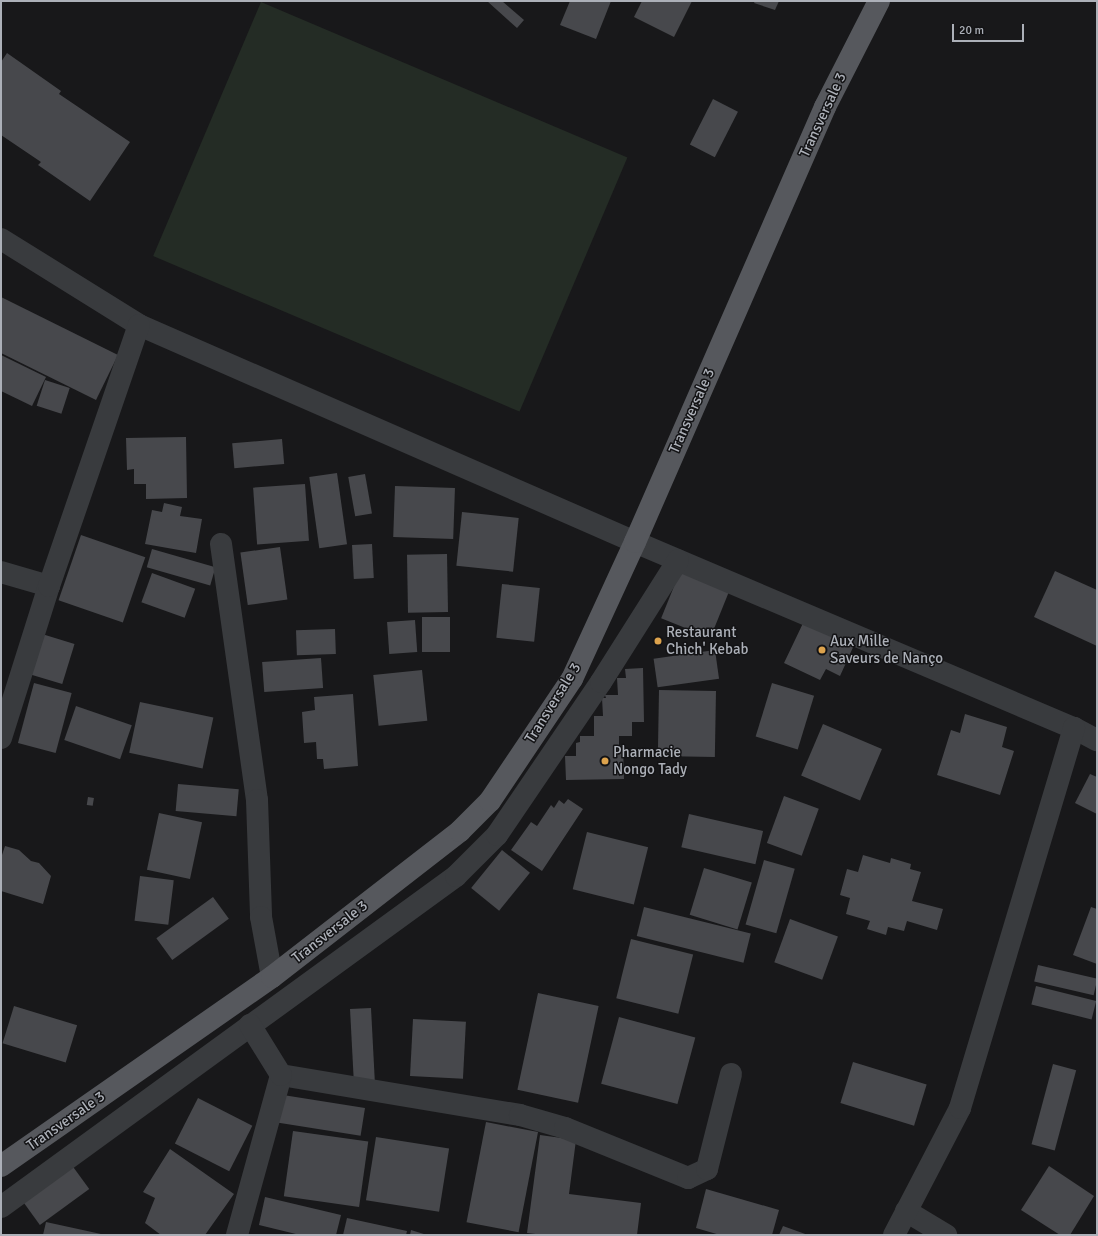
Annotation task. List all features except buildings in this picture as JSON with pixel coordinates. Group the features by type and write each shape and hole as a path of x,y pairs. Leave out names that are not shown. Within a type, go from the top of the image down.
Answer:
{"main road":[{"name":"Transversale 3","path":"1,1166 272,977 460,831 490,801 572,679 635,542 826,107 879,1"}],"street":[{"path":"1,239 139,325 635,542 1074,728 1097,740"},
{"path":"1,738 49,586 139,325"},
{"path":"221,544 257,800 261,917 272,977"},
{"path":"1,1207 456,876 497,835 601,682 678,560"},
{"path":"1,572 49,586"},
{"path":"894,1235 960,1108 1074,728"},
{"path":"237,1235 280,1075 250,1025"},
{"path":"280,1075 520,1115 565,1128 688,1178 707,1169 731,1074"},
{"path":"906,1211 946,1235"}],"shaded area":[{"path":"261,2 627,158 520,412 153,256"}],"place":[{"name":"Restaurant Chich' Kebab","path":"658,641"},
{"name":"Aux Mille Saveurs de Nanço","path":"822,650"},
{"name":"Pharmacie Nongo Tady","path":"605,761"}]}
